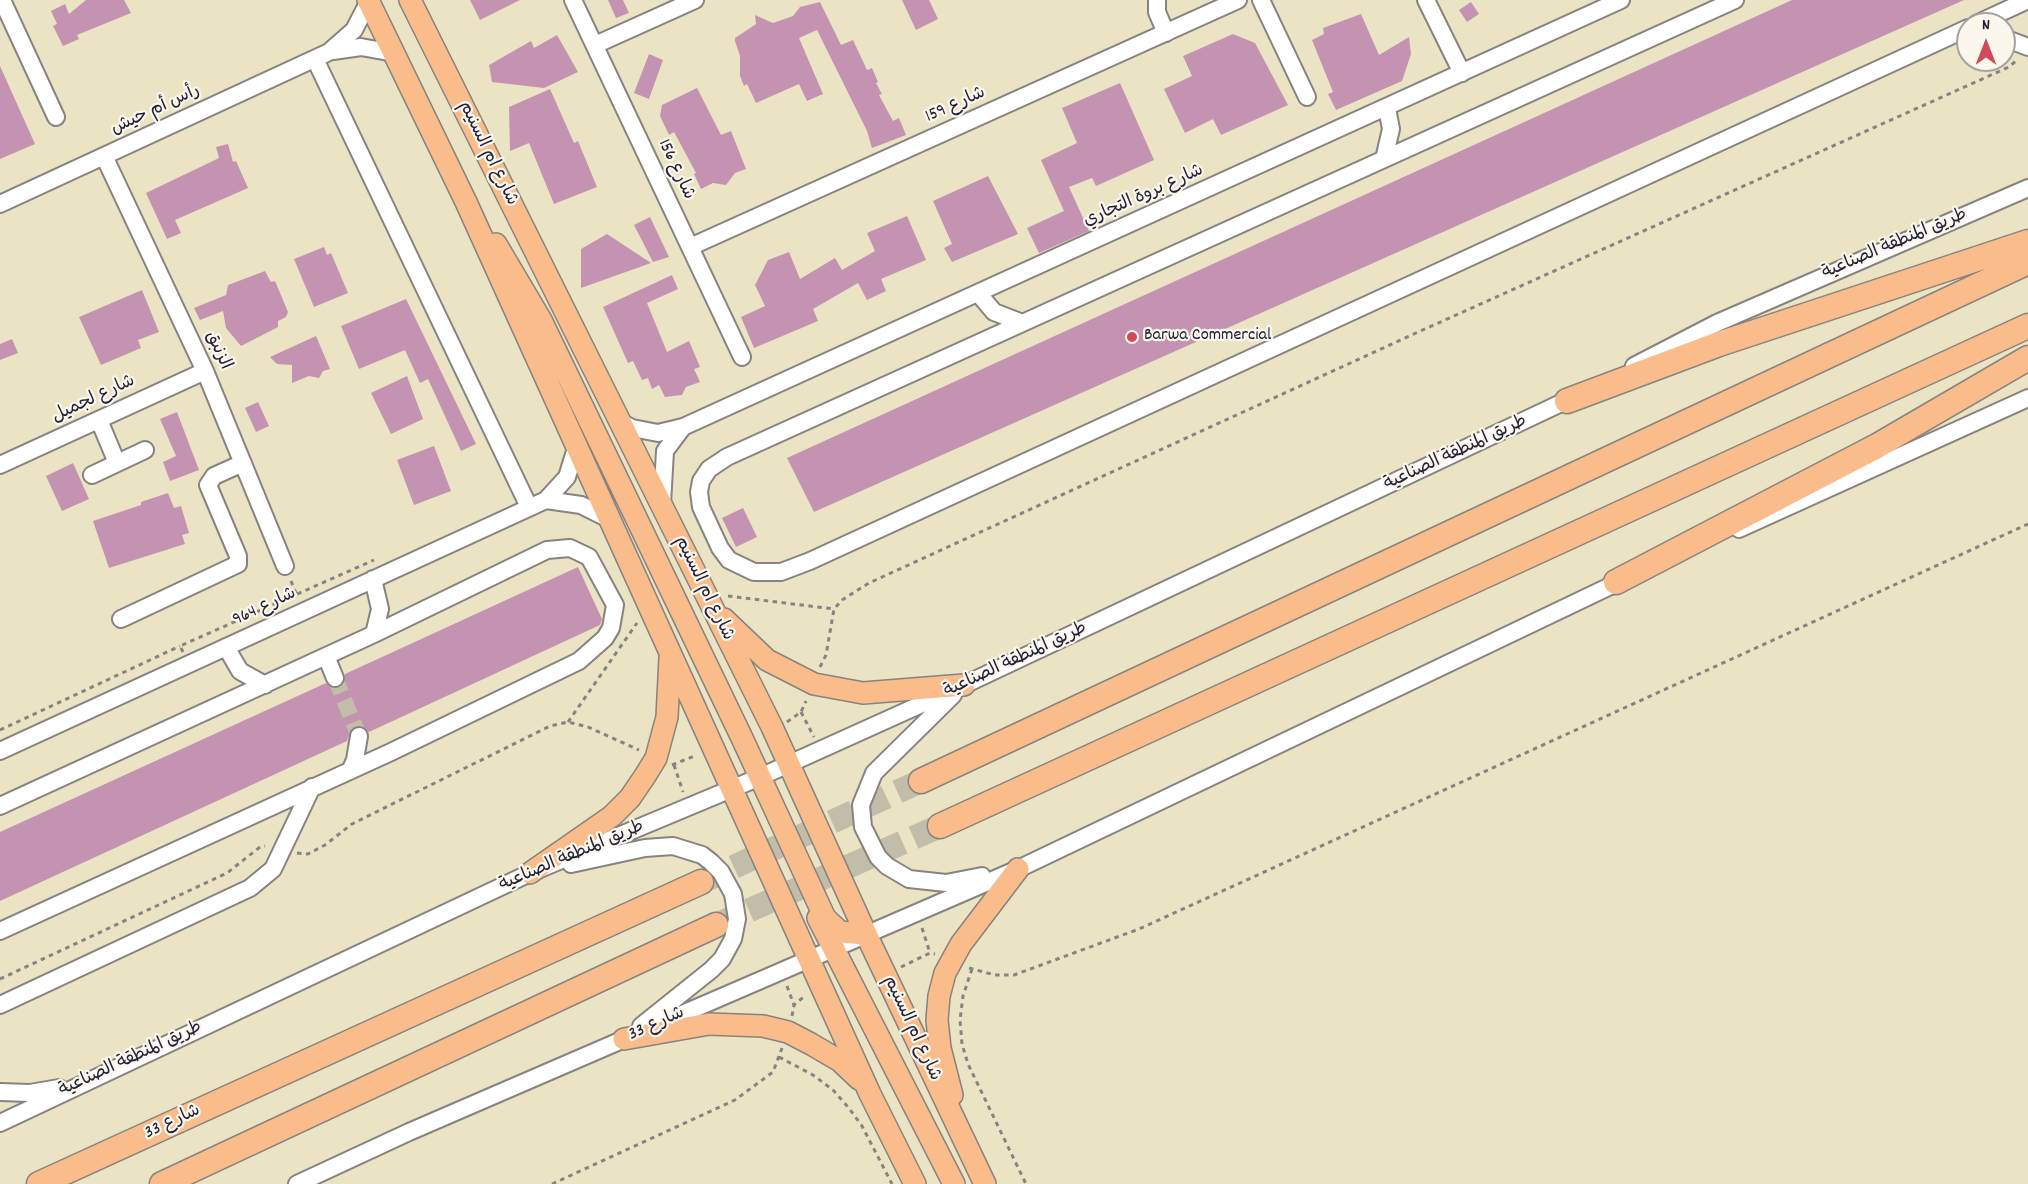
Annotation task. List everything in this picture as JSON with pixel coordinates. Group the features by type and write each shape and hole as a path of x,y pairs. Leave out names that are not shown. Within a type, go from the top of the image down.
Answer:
{"highway":[{"path":"1567,401 1719,344 2028,242"},
{"path":"921,782 2028,262"},
{"path":"940,826 2028,326"},
{"path":"1616,582 1877,446 2028,358"},
{"name":"شارع 33","path":"39,1184 701,882"},
{"path":"162,1184 716,925"}],"main road":[{"name":"شارع ام السنيم","path":"410,0 772,727 885,975 985,1184"},
{"path":"369,1 466,202 731,789 790,912 870,1094 914,1179"},
{"path":"466,202 512,268 541,320 825,918 840,932 866,934"},
{"path":"708,600 766,660 814,684 863,693 964,686"},
{"path":"530,873 612,816 665,761 670,651"},
{"path":"731,789 749,789 760,798 833,948 954,1184"},
{"path":"963,1142 940,1047 937,1020 939,996 952,961 961,945 1018,869"},
{"path":"624,1039 710,1024 740,1024 788,1032 840,1061 870,1094"}],"street":[{"path":"2,0 56,117"},
{"name":"شارع 156","path":"573,0 742,357"},
{"path":"595,45 695,0"},
{"path":"1157,0 1157,12 1166,33"},
{"name":"شارع 159","path":"690,247 1238,0"},
{"path":"1261,0 1307,98"},
{"path":"1426,0 1462,73"},
{"name":"شارع بروة التجاري","path":"620,422 638,430 658,433 683,427 1621,0"},
{"path":"1735,0 1020,322 727,457 710,469 701,481 701,507 720,548 729,560 754,572 781,572 810,561 1956,34"},
{"path":"2002,12 2028,0"},
{"name":"رأس أم حيش","path":"322,56 354,30 369,1"},
{"name":"رأس أم حيش","path":"0,204 322,56 362,47 394,53"},
{"path":"322,56 529,507"},
{"path":"1384,159 1391,129 1387,108"},
{"name":"الزنبق","path":"104,156 205,371 285,566"},
{"name":"طريق المنطقة الصناعية","path":"0,1123 530,873 789,765 964,686 1567,401 1717,323 2028,188"},
{"path":"978,293 994,312 1020,322"},
{"name":"شارع لجميل","path":"0,465 205,371"},
{"path":"964,686 892,752 874,773 861,805 863,827 878,857 887,866 909,879 946,883 1018,869 1616,582 1791,507 2028,398"},
{"path":"99,420 117,463"},
{"name":"شارع بروة التجاري","path":"662,504 665,452 683,427"},
{"name":"شارع 964","path":"0,751 546,500 567,477 576,448"},
{"path":"92,475 145,450"},
{"path":"121,619 238,564 239,559 208,481 243,463"},
{"path":"546,500 581,505 609,519"},
{"path":"0,806 265,685 548,550 558,548 580,551 589,557 615,605 611,628 605,638 579,661 391,752 0,930"},
{"path":"372,579 380,609 374,634"},
{"path":"226,647 240,671 265,685"},
{"path":"326,656 335,678"},
{"path":"350,771 357,754 359,736 379,749 391,752"},
{"path":"0,1005 250,888 273,869 312,787"},
{"path":"530,873 645,848 673,846 702,855 721,872 728,883 737,919 733,939 722,959 624,1039"},
{"name":"شارع 33","path":"297,1184 409,1132 1018,869"},
{"path":"0,1092 30,1093 80,1084"}],"path":[{"path":"772,727 790,721 801,712 826,655 834,609 842,600 869,583 1416,333 2009,67 2025,51"},
{"path":"916,912 930,952 972,969 995,975 1014,975 1139,929 2028,524"},
{"path":"0,730 371,560 380,559 386,562 391,571"},
{"path":"708,600 834,609"},
{"path":"568,722 649,606"},
{"path":"180,646 189,664"},
{"path":"801,712 822,750"},
{"path":"0,979 227,873 260,847 272,844 308,854 325,845 352,824 550,726 568,722 588,727 665,761 689,807"},
{"path":"665,761 713,748"},
{"path":"885,975 930,952"},
{"path":"972,969 963,996 960,1020 962,1044 968,1064 1026,1184"},
{"path":"552,1184 735,1100 773,1072 788,1032 794,1005 801,998 822,988"},
{"path":"779,1057 813,1075 833,1090 862,1126 892,1184"}],"building":[{"path":"86,0 124,0 131,13 77,35 79,39 63,46 53,26 57,24 51,11 65,4 69,14"},
{"path":"470,0 520,0 480,20"},
{"path":"608,0 623,0 629,13 616,18"},
{"path":"902,0 929,0 938,19 916,30"},
{"name":"Barwa Commercial","path":"1792,0 1964,0 814,512 787,458"},
{"path":"820,2 841,45 853,40 867,70 872,68 882,94 879,95 893,121 899,118 906,135 872,148 867,131 817,30 799,38 823,94 807,101 799,84 756,103 747,84 744,86 740,76 740,56 735,38 756,24 755,15 773,23 793,16 800,7"},
{"path":"1471,2 1479,14 1467,22 1459,10"},
{"path":"1361,14 1379,55 1409,37 1411,54 1402,81 1336,110 1328,94 1333,92 1312,40 1324,34 1323,28"},
{"path":"1233,34 1255,43 1288,105 1221,135 1213,119 1185,133 1164,89 1192,76 1183,56"},
{"path":"557,35 578,72 544,88 492,82 489,65 531,41 534,48"},
{"path":"649,54 663,60 649,99 634,93"},
{"path":"0,66 35,144 0,159"},
{"path":"1120,83 1154,160 1096,186 1092,178 1069,187 1089,231 1039,253 1027,228 1064,211 1041,160 1077,143 1062,108"},
{"path":"697,88 721,135 731,131 746,169 735,173 726,185 713,183 701,189 694,174 696,173 674,132 669,135 660,116 662,105"},
{"path":"550,89 574,143 578,141 597,187 554,204 529,143 510,151 509,107"},
{"path":"228,144 233,162 236,161 248,188 175,220 181,233 167,239 146,193 219,158 216,147"},
{"path":"988,176 1018,234 952,262 944,248 952,244 933,201"},
{"path":"907,216 926,260 881,279 886,291 867,300 858,283 813,309 818,321 754,348 741,317 765,306 755,285 768,260 789,252 800,279 835,258 842,270 875,251 867,233"},
{"path":"650,217 669,257 653,262 634,225"},
{"path":"607,234 651,263 581,288 581,249"},
{"path":"324,247 327,255 331,253 348,293 314,307 294,259"},
{"path":"265,271 271,282 275,281 288,312 286,317 278,321 278,327 241,346 226,328 223,311 200,320 194,308 226,295 228,285"},
{"path":"672,275 678,289 647,303 667,352 689,341 700,367 694,369 700,382 686,387 682,395 665,397 659,385 652,389 648,378 642,380 633,361 628,363 603,307"},
{"path":"142,290 159,332 138,340 141,348 101,365 79,317"},
{"path":"406,299 476,444 461,451 428,379 420,383 405,350 359,369 341,326"},
{"path":"316,336 330,369 323,371 319,378 309,376 292,383 292,365 277,364 270,357"},
{"path":"12,339 18,353 0,360 0,344"},
{"path":"407,376 423,419 391,434 371,393"},
{"path":"258,402 269,426 256,432 245,408"},
{"path":"177,412 199,470 170,481 163,462 176,456 160,419"},
{"path":"434,446 451,491 414,505 397,460"},
{"path":"73,463 89,499 62,511 46,476"},
{"path":"168,493 174,508 181,506 189,533 182,535 185,544 109,568 93,521"},
{"path":"743,508 757,537 736,547 722,518"},
{"path":"578,567 602,619 600,625 369,732 361,726 355,726 347,741 0,901 0,832 326,683 333,688 339,687 345,680 345,674"}],"tunnel":[{"path":"335,678 359,736"},
{"path":"701,882 921,781"},
{"path":"716,925 940,826"}],"place":[{"name":"Barwa Commercial","path":"1132,337"}]}
